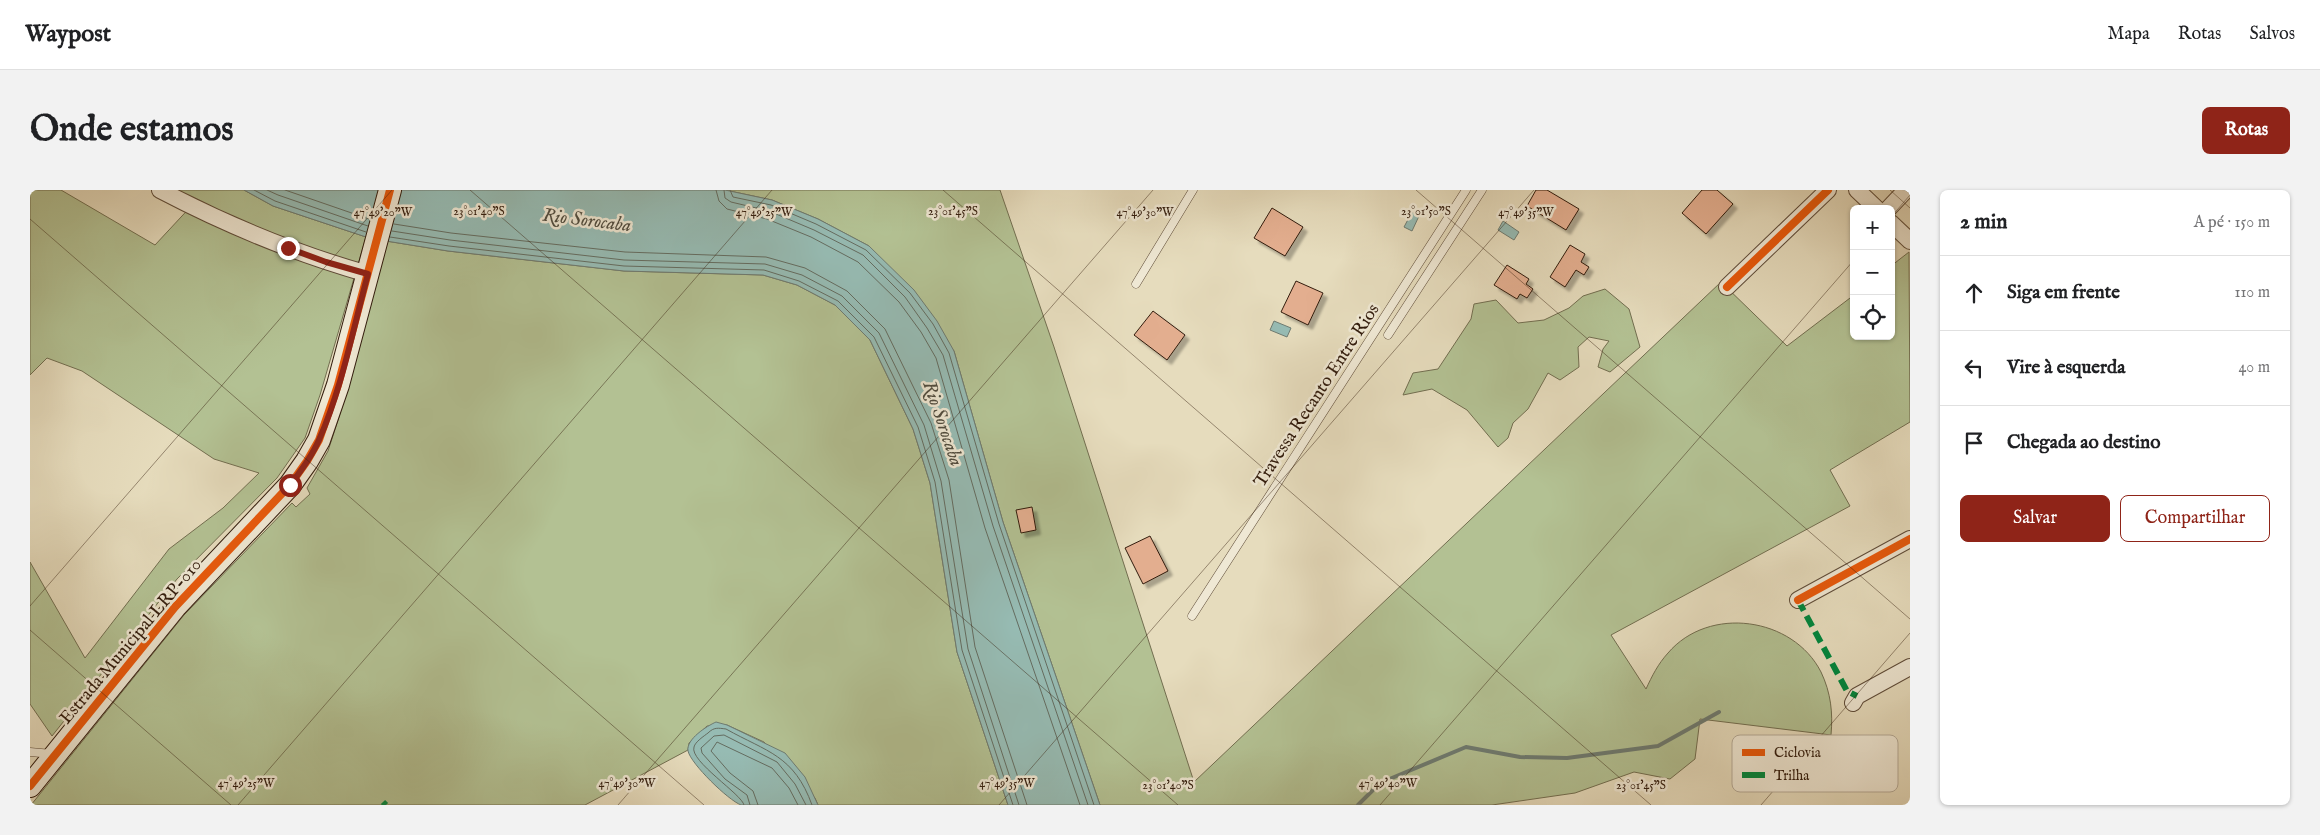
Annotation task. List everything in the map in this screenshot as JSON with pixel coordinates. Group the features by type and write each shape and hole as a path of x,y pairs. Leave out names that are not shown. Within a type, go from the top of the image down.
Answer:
{"street":[{"path":"160,190 188,205 288,248 326,262 370,266"},
{"name":"Estrada Municipal LRP-010","path":"30,786 175,607 278,498 307,461 319,440 338,385 390,190"},
{"path":"1727,287 1828,190"},
{"path":"1857,190 1873,205"},
{"path":"1892,205 1906,190"},
{"path":"1895,226 1910,241"},
{"path":"1798,600 1910,539"},
{"path":"1852,703 1857,696 1910,667"}],"lane":[{"path":"1136,284 1193,190"},
{"name":"Travessa Recanto Entre Rios","path":"1192,616 1466,190"},
{"path":"1388,335 1482,190"},
{"path":"30,752 54,754"}],"green space":[{"path":"30,190 61,190 155,245 195,202 173,190 244,190 273,206 366,237 320,395 305,438 277,478 177,579 52,736 30,704 30,562 85,658 169,549 223,508 259,473 214,459 82,371 47,358 30,375"},
{"path":"725,190 1000,190 1054,347 1194,782 1721,282 1787,346 1850,298 1850,340 1895,340 1895,263 1909,252 1910,422 1830,470 1850,506 1611,635 1646,689 1655,670 1668,653 1685,638 1705,628 1727,623 1749,624 1771,629 1791,639 1808,653 1821,672 1830,703 1831,735 1700,719 1695,759 1670,779 1634,772 1575,793 1492,805 1100,805 1003,522 954,351 869,246 818,219 772,200"},
{"path":"386,241 448,251 624,271 763,275 797,285 835,305 870,340 913,429 930,483 957,652 1008,805 818,805 815,798 764,742 727,725 707,726 689,743 688,750 585,805 31,805 184,615 292,503 296,507 310,494 307,488 328,451 339,417"},
{"path":"1605,289 1629,309 1640,347 1610,372 1598,367 1603,349 1609,341 1589,337 1578,347 1579,367 1560,380 1548,373 1528,409 1513,423 1508,438 1498,447 1467,410 1432,389 1403,395 1413,373 1438,369 1471,319 1474,304 1496,300 1518,323 1544,320 1569,308 1583,296"}],"water":[{"name":"Rio Sorocaba","path":"244,190 725,190 772,200 818,219 869,246 914,290 937,321 954,351 1003,522 1100,805 1008,805 957,652 930,483 913,429 870,340 835,305 797,285 763,275 624,271 448,251 386,241 366,237 273,206"},
{"path":"1412,212 1419,216 1412,231 1404,227"},
{"path":"1503,221 1519,232 1514,240 1498,230"},
{"path":"1274,321 1291,328 1287,337 1270,330"},
{"path":"716,722 727,725 785,753 805,777 818,805 741,805 735,802 711,781 696,764 688,751 690,742 703,730"}],"building":[{"path":"1536,190 1547,190 1579,209 1566,230 1527,206"},
{"path":"1702,190 1717,190 1733,204 1706,234 1682,213"},
{"path":"1272,208 1303,227 1285,256 1254,238"},
{"path":"1570,245 1585,254 1581,262 1589,267 1584,275 1576,270 1565,287 1550,277"},
{"path":"1507,265 1529,279 1526,284 1533,289 1527,298 1520,294 1517,299 1494,285"},
{"path":"1296,281 1323,293 1308,325 1281,312"},
{"path":"1153,311 1185,335 1167,360 1134,335"},
{"path":"1032,507 1036,530 1021,533 1016,510"},
{"path":"1150,536 1168,571 1143,584 1125,548"}],"waterway":[{"path":"1358,805 1380,783 1466,747 1520,757 1567,758 1658,746 1719,712"}],"marked path":[{"path":"1798,600 1847,691 1857,696"},
{"path":"383,802 386,805"}],"cycle path":[{"path":"30,786 175,607 290,485 307,461 319,440 338,385 390,190"},
{"path":"1727,287 1828,190"},
{"path":"1798,600 1910,539"}],"route":[{"path":"288,248 326,262 368,274 338,385 319,440 290,485"}]}
